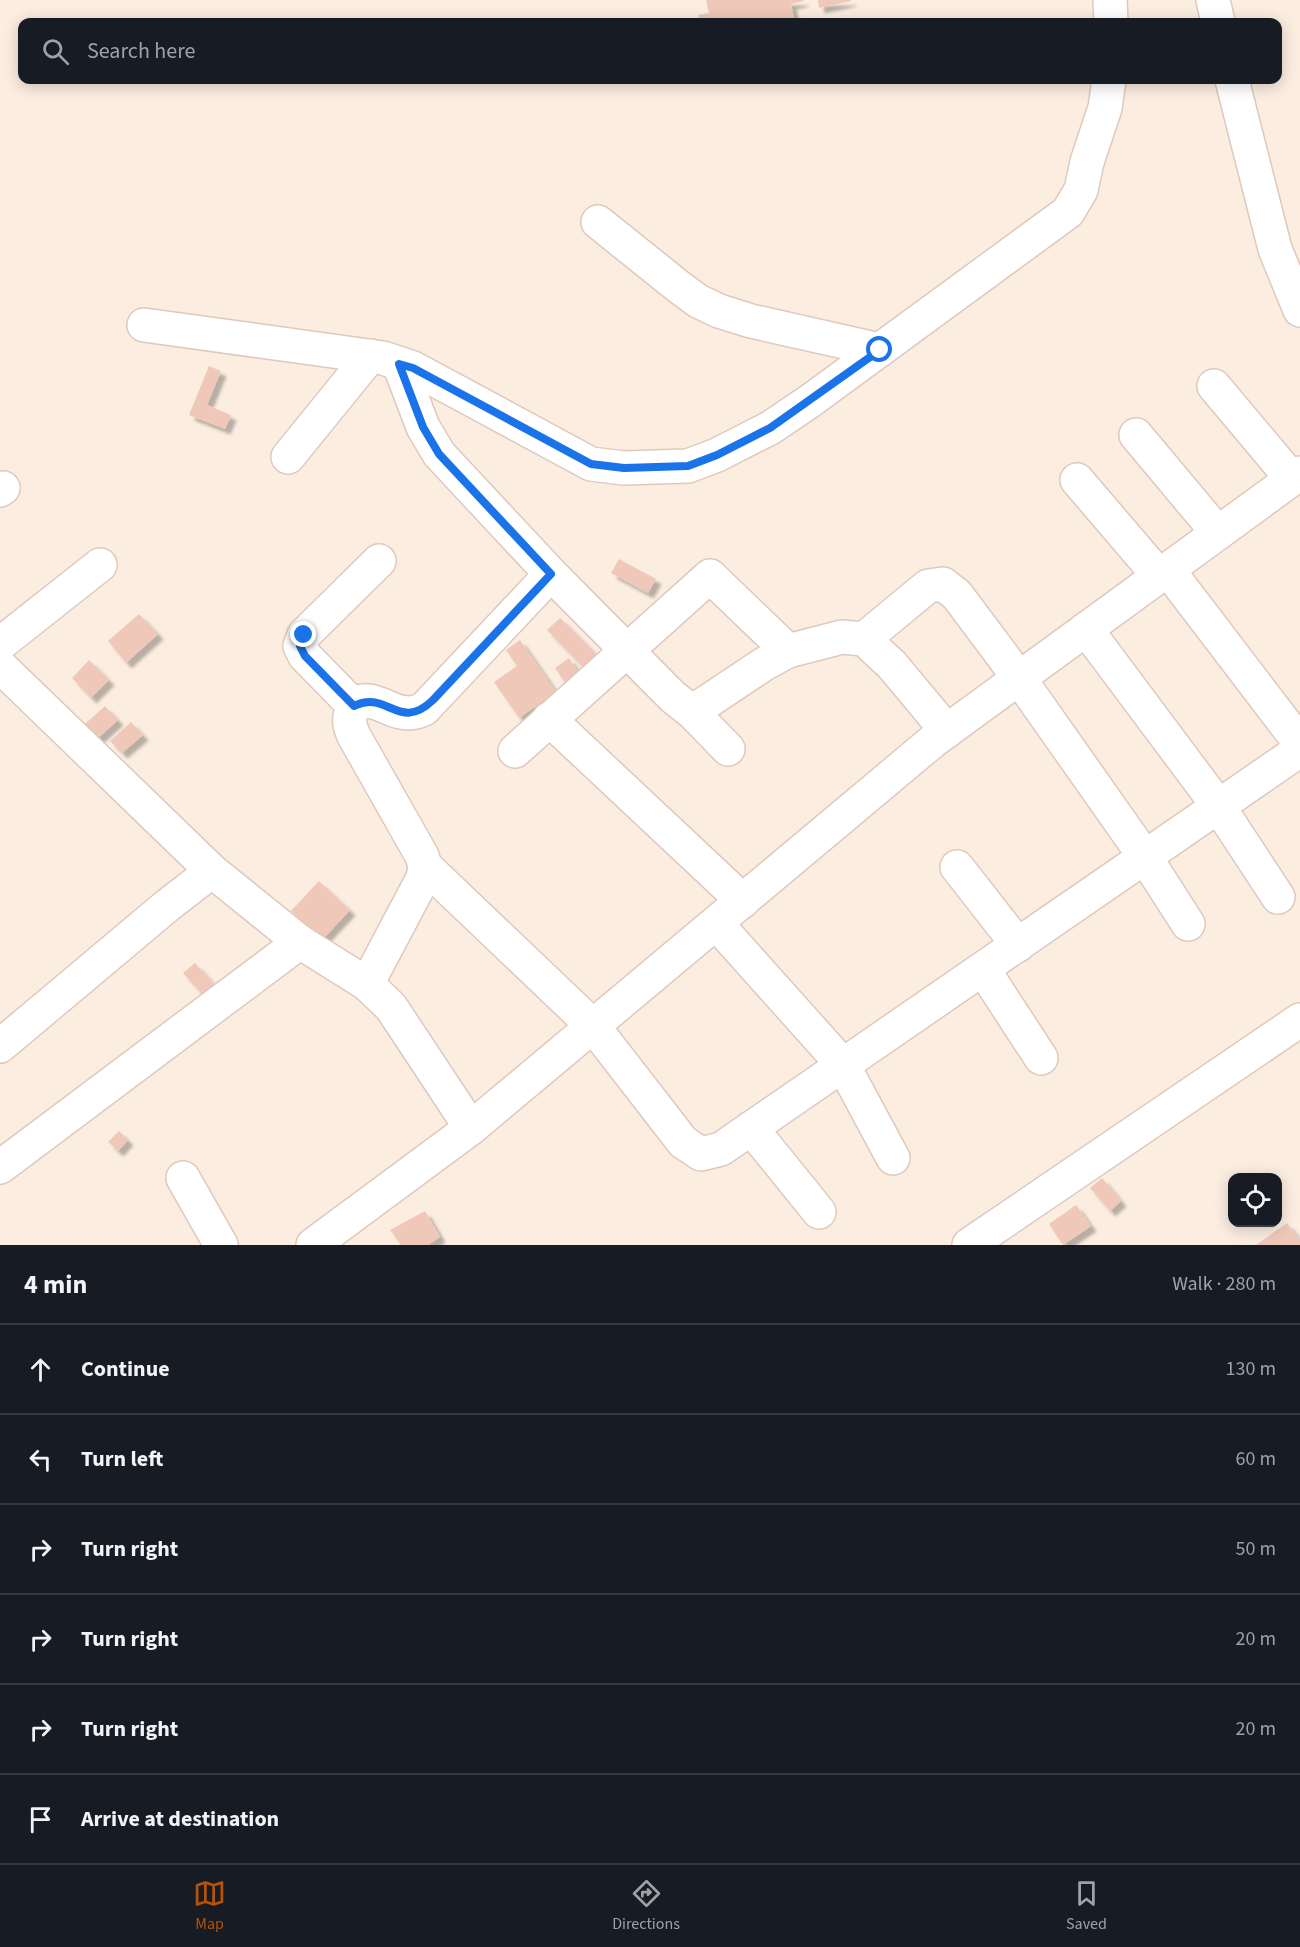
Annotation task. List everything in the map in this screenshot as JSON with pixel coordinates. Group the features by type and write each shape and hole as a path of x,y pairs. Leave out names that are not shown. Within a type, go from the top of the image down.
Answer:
{"street":[{"path":"1110,0 1110,18"},
{"path":"1213,0 1217,18"},
{"path":"144,325 385,360 413,368 591,464 624,468 688,466 717,455 770,428 1068,212 1081,190 1087,162 1105,108 1108,84"},
{"path":"1233,84 1275,249 1297,287"},
{"path":"598,222 698,301 719,311 751,321 880,350"},
{"path":"288,457 385,360"},
{"path":"385,360 439,454 551,574 728,749"},
{"path":"323,1242 471,1128 947,731 1296,476 1214,386"},
{"path":"1136,435 1218,533"},
{"path":"1077,480 1163,573 1300,743"},
{"path":"354,706 305,656 300,646 304,635 379,561"},
{"path":"0,644 100,565"},
{"path":"367,984 423,878 425,866 422,856 349,725 354,706 364,701 376,702 400,712 415,713 424,709 551,574"},
{"path":"515,751 710,576 788,651"},
{"path":"864,639 928,586 943,584 957,595 1019,678 1145,857 1188,924"},
{"path":"1086,630 1219,807 1278,897"},
{"path":"692,712 764,664 788,651 842,637 864,639 892,665 947,731"},
{"path":"0,666 212,871 300,942 367,984 391,1007 471,1128"},
{"path":"549,719 742,901"},
{"path":"425,866 593,1026 683,1142 701,1154 721,1149 1300,750"},
{"path":"957,867 1018,945"},
{"path":"0,1046 212,871"},
{"path":"716,922 843,1065 893,1158"},
{"path":"0,1167 300,942"},
{"path":"983,969 1041,1058"},
{"path":"969,1245 1300,1020"},
{"path":"751,1128 819,1212"},
{"path":"183,1178 221,1245"}],"building":[{"path":"706,0 804,1 791,4 794,18 699,18 698,15 709,13"},
{"path":"818,0 851,0 851,1 819,8"},
{"path":"209,366 221,371 207,405 231,415 225,429 189,415"},
{"path":"619,559 656,579 648,593 611,573"},
{"path":"139,614 158,634 126,663 108,641"},
{"path":"560,618 596,654 583,667 547,630"},
{"path":"520,640 556,692 519,718 494,682 517,666 506,650"},
{"path":"569,658 582,678 568,687 555,668"},
{"path":"89,660 109,680 91,698 72,678"},
{"path":"105,706 118,720 98,738 85,724"},
{"path":"131,722 143,735 122,753 110,741"},
{"path":"319,881 350,910 322,940 291,911"},
{"path":"195,963 214,984 202,994 183,973"},
{"path":"119,1131 128,1140 118,1151 108,1142"},
{"path":"1102,1178 1121,1201 1110,1211 1090,1188"},
{"path":"1076,1205 1091,1226 1063,1245 1049,1224"},
{"path":"425,1211 440,1237 428,1245 401,1245 390,1230"},
{"path":"1287,1223 1300,1240 1300,1245 1256,1245 1282,1227"}],"route":[{"path":"304,635 300,646 305,656 354,706 364,701 376,702 400,712 415,713 424,709 433,700 551,574 439,454 423,427 399,364 413,368 591,464 624,468 688,466 717,455 770,428 880,350"}]}
